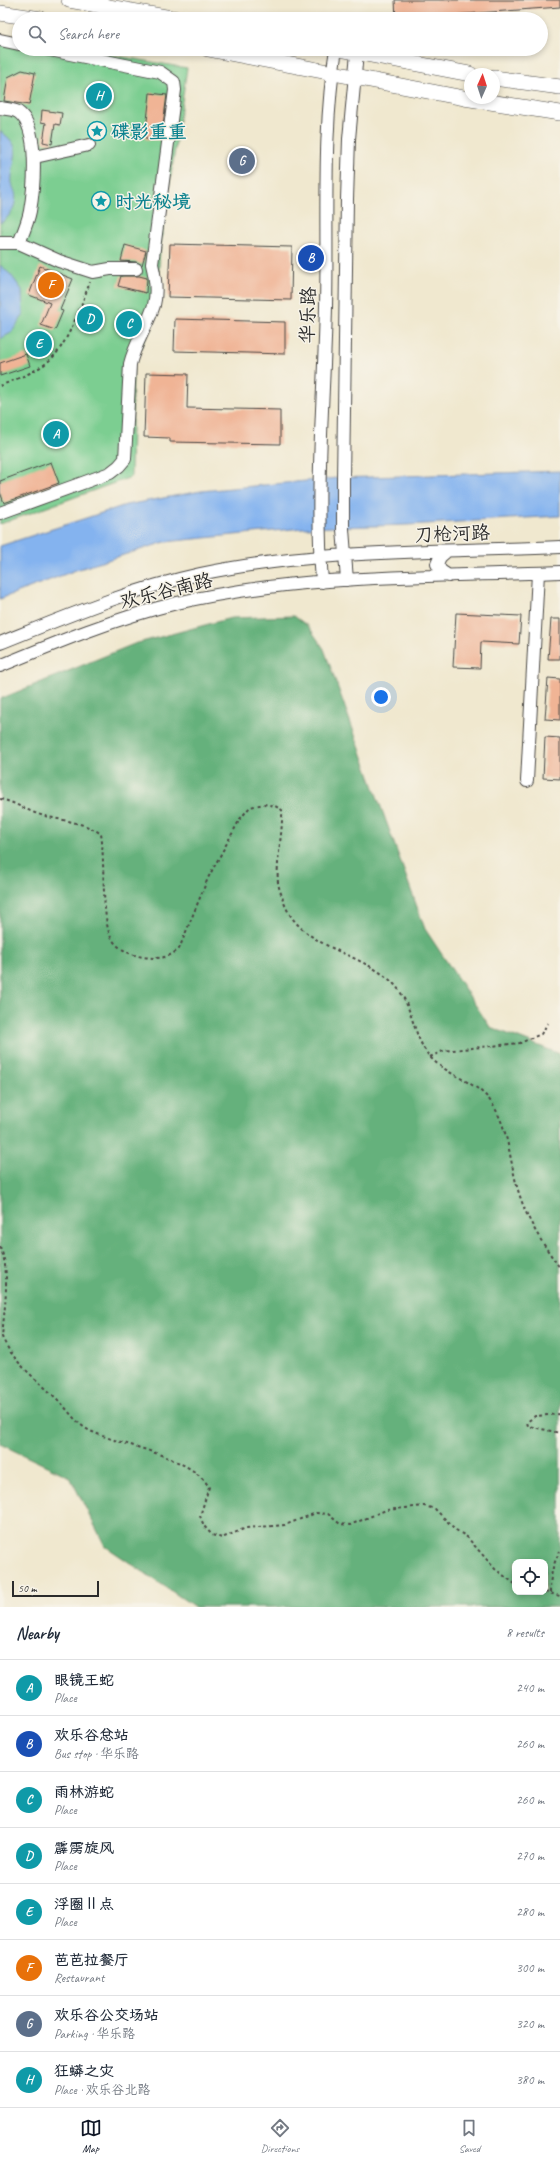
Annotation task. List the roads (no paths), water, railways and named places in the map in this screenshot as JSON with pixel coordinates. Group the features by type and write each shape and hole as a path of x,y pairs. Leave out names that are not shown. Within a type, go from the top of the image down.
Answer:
{"main road":[{"path":"69,0 137,12"},
{"path":"0,13 12,15"},
{"path":"247,56 332,71 464,98"},
{"path":"373,56 464,73"},
{"path":"464,75 454,76 450,82 452,89 464,98"},
{"path":"500,79 560,87"},
{"path":"500,104 560,114"}],"street":[{"path":"0,40 12,43"},
{"path":"0,513 110,472 119,466 125,459 130,364 133,351 154,304 155,275 152,264 175,90 174,82 160,72 80,56"},
{"name":"华乐路","path":"322,582 318,482 325,333 328,130 332,71 335,56"},
{"name":"华乐路","path":"347,580 343,529 343,481 347,199 357,56"},
{"path":"0,108 17,111 26,120 33,140 35,157 30,212 19,243"},
{"path":"35,157 89,145"},
{"path":"0,242 19,243 59,261 93,272 110,268 136,270"},
{"name":"刀枪河路","path":"346,555 560,547"},
{"path":"447,552 440,557 437,564 441,571 449,576"},
{"name":"欢乐谷南路","path":"0,642 84,609 150,587 207,573 320,556 346,555"},
{"path":"347,580 560,572"},
{"path":"527,782 538,573"},
{"name":"欢乐谷南路","path":"0,666 90,629 176,603 230,593 347,580"}],"water":[{"path":"0,131 12,142 15,151 12,185 16,197 10,214 0,223"},
{"path":"0,265 11,275 22,290 23,316 11,333 0,339"},
{"path":"560,471 560,516 408,525 303,528 165,542 76,570 0,599 0,546 126,505 201,491 337,478"}],"place":[{"name":"狂蟒之灾","path":"99,96"},
{"name":"碟影重重","path":"97,131"},
{"name":"欢乐谷公交场站","path":"242,161"},
{"name":"时光秘境","path":"101,201"},
{"name":"欢乐谷总站","path":"311,258"},
{"name":"芭芭拉餐厅","path":"51,285"},
{"name":"霹雳旋风","path":"90,319"},
{"name":"雨林游蛇","path":"129,324"},
{"name":"浮圈Ⅱ点","path":"39,344"},
{"name":"眼镜王蛇","path":"56,434"}]}
